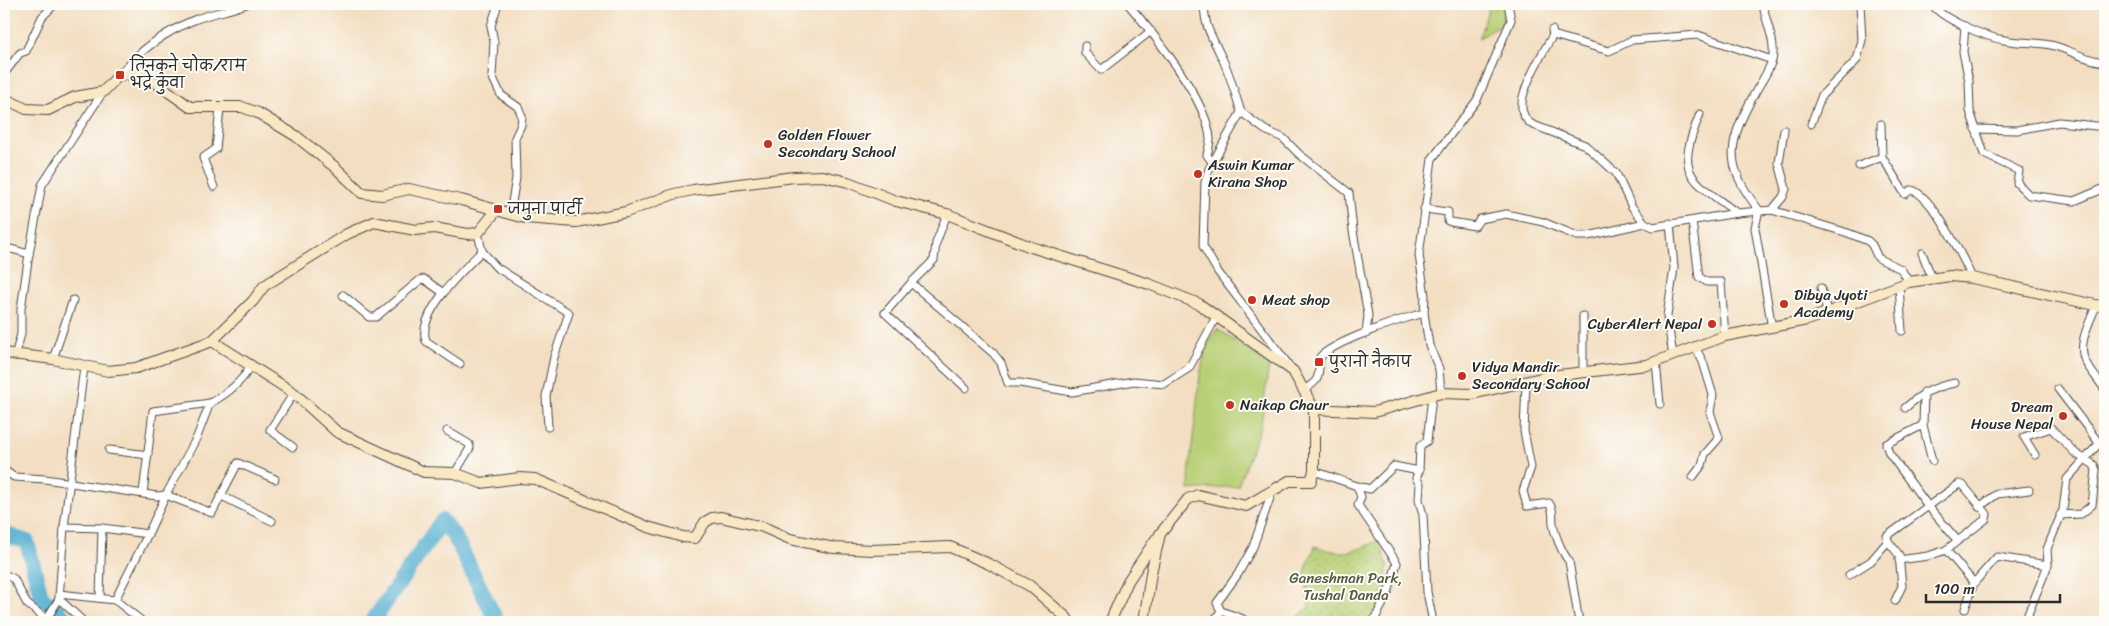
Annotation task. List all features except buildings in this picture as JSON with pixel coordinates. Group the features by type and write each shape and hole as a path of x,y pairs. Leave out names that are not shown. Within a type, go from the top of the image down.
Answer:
{"street":[{"path":"4,74 20,53 26,51 42,17 55,4"},
{"path":"15,356 21,334 21,309 42,185 103,92 135,55 170,32 194,20 246,4"},
{"path":"498,4 491,26 494,42 492,76 501,95 518,107 522,116 521,125 515,138 516,178 510,214"},
{"path":"1128,4 1150,30 1176,68 1203,115 1210,140 1207,155 1212,162"},
{"path":"1204,4 1205,20 1211,40 1221,56 1241,112 1265,130 1283,138 1299,154 1350,193 1353,231 1368,315 1366,334"},
{"path":"1433,622 1427,592 1423,515 1419,500 1420,484 1416,478 1419,471 1420,446 1427,441 1439,369 1428,345 1424,313 1425,296 1419,255 1424,209 1432,159 1477,100 1511,20 1508,4"},
{"path":"1763,4 1773,45 1772,60 1740,120 1733,148 1736,174 1741,186 1759,210 1755,228 1772,328"},
{"path":"1811,124 1822,95 1857,60 1862,40 1860,4"},
{"path":"1932,4 1940,13 1965,26 2003,40 2038,42 2057,46 2094,61 2105,62"},
{"path":"1965,26 1962,52 1968,72 1970,111 1984,154 2019,171 2017,183 2029,195 2074,201 2105,188"},
{"path":"1086,46 1086,53 1101,70 1150,30"},
{"path":"1772,60 1698,34 1632,40 1609,51 1552,32 1536,64 1522,103 1524,118 1531,124 1585,145 1616,173 1632,207 1645,223 1653,227 1737,213 1772,210 1848,232 1868,241 1878,258 1901,269 1904,284 1902,331"},
{"path":"119,75 137,74 152,80 190,106 242,107 258,114 296,136 336,168 362,193 382,195 409,188 525,218 576,222 626,212 674,194 693,190 797,176 823,176 848,182 896,201 946,214 1031,248 1149,284 1199,304 1293,371"},
{"path":"4,98 26,110 48,110 75,97 103,92"},
{"path":"214,187 203,158 216,148 220,108"},
{"path":"1110,622 1128,581 1160,534 1188,499 1198,495 1246,506 1272,492 1288,480 1310,481 1314,471 1314,410 1293,371 1253,320 1203,246 1205,182 1212,162 1241,112"},
{"path":"1700,114 1689,142 1687,166 1694,180 1737,213"},
{"path":"1975,129 2017,130 2059,122 2105,127"},
{"path":"1881,124 1882,157 1905,194 1911,190 1916,190 1935,213 1961,252 1972,278"},
{"path":"1772,210 1783,197 1786,189 1780,163 1784,130"},
{"path":"1859,166 1882,157"},
{"path":"1424,209 1448,212 1448,221 1475,226 1480,219 1506,214 1543,222 1577,236 1615,232 1645,223"},
{"path":"4,353 15,356 53,359 108,371 136,368 212,341 253,301 264,286 347,234 374,222 415,230 434,228 468,234 478,232 497,210"},
{"path":"946,214 936,243 934,260 885,313 966,388"},
{"path":"1692,220 1699,277 1707,282 1721,282 1725,336"},
{"path":"1670,223 1674,260 1667,316 1673,356"},
{"path":"478,232 482,251 496,268 569,313 554,357 546,396 548,427"},
{"path":"4,247 29,254"},
{"path":"460,364 426,342 425,330 442,292 482,251"},
{"path":"1922,253 1932,278"},
{"path":"1314,410 1374,412 1436,395 1472,394 1550,376 1622,369 1656,362 1725,336 1807,320 1904,284 1950,276 1972,278 2101,306 2082,343 2082,353 2085,362 2105,390"},
{"path":"343,295 369,317 376,317 424,278 442,292"},
{"path":"911,283 993,353 1002,363 1008,383 1020,382 1072,392 1134,381 1164,384 1189,368 1216,317"},
{"path":"1821,288 1827,312"},
{"path":"53,359 73,300"},
{"path":"1304,390 1316,382 1320,374 1320,357 1324,353 1366,334 1424,313"},
{"path":"1583,316 1583,373"},
{"path":"212,341 294,393 337,432 424,472 455,473 481,483 520,478 536,479 616,514 682,537 696,538 705,522 712,518 721,517 763,527 790,539 834,548 872,550 950,547 989,564 1030,586 1067,618 1066,622"},
{"path":"1693,477 1702,465 1705,454 1719,438 1710,412 1713,395 1703,362 1695,347"},
{"path":"1656,362 1660,404"},
{"path":"143,493 153,411 210,403 224,396 241,380 250,366"},
{"path":"4,574 14,579 27,604 49,619 58,598 64,527 84,367"},
{"path":"1526,383 1524,431 1531,467 1523,491 1527,506 1549,503 1553,509 1552,524 1562,553 1569,561 1579,622"},
{"path":"1905,408 1924,392 1955,383"},
{"path":"2058,390 2099,443"},
{"path":"1924,392 1923,425 1932,461"},
{"path":"293,447 270,430 294,393"},
{"path":"116,600 166,495 197,437 210,403"},
{"path":"1923,425 1886,444 1889,453 1928,506 1957,540"},
{"path":"2035,455 2024,437 2051,428 2083,459 2094,465 2096,470 2092,505 2081,514 2060,515"},
{"path":"447,431 469,444 470,448 455,473"},
{"path":"2030,622 2028,614 2048,565 2047,549 2060,515 2067,479 2083,459 2105,437"},
{"path":"109,450 148,455"},
{"path":"4,470 14,477 70,482 166,495 212,512 238,463 275,480"},
{"path":"1314,471 1357,486 1370,488 1394,466 1419,471"},
{"path":"1895,601 1902,586 1899,560 1899,555 1886,536 1961,484 1988,516 1986,520 1946,550 1928,556 1899,560"},
{"path":"1357,486 1360,497 1358,504 1397,563 1387,596 1373,622"},
{"path":"1979,507 1997,494 2029,490"},
{"path":"1245,622 1243,619 1221,611 1217,603 1238,574 1253,547 1272,492"},
{"path":"222,496 272,521"},
{"path":"64,527 102,528 148,534"},
{"path":"100,598 102,528"},
{"path":"1144,622 1151,573 1160,534"},
{"path":"1848,575 1871,561 1888,541"},
{"path":"1946,550 1974,582"},
{"path":"1964,609 1974,582 1997,557 2048,565"},
{"path":"58,598 116,600 143,622"},
{"path":"58,598 84,622"},
{"path":"1214,622 1221,611"}],"green space":[{"path":"1490,4 1506,4 1502,25 1479,38"},
{"name":"Naikap Chaur","path":"1217,329 1269,365 1261,425 1238,486 1189,490 1200,373 1206,350"},
{"name":"Ganeshman Park, Tushal Danda","path":"1379,540 1388,566 1382,599 1371,622 1292,622 1309,607 1305,571 1315,546 1333,551 1348,552"}],"waterway":[{"path":"372,622 442,521 455,537 497,622"},
{"path":"4,534 27,542 41,596 69,622"}],"place":[{"name":"तिनकुने चोक/राम भद्रे कुवा","path":"120,75"},
{"name":"Golden Flower Secondary School","path":"768,144"},
{"name":"Aswin Kumar Kirana Shop","path":"1198,174"},
{"name":"जमुना पार्टी","path":"498,209"},
{"name":"Meat shop","path":"1252,300"},
{"name":"Dibya Jyoti Academy","path":"1784,304"},
{"name":"CyberAlert Nepal","path":"1712,324"},
{"name":"पुरानो नैकाप","path":"1319,362"},
{"name":"Vidya Mandir Secondary School","path":"1462,376"},
{"name":"Naikap Chaur","path":"1230,405"},
{"name":"Dream House Nepal","path":"2063,416"}]}
